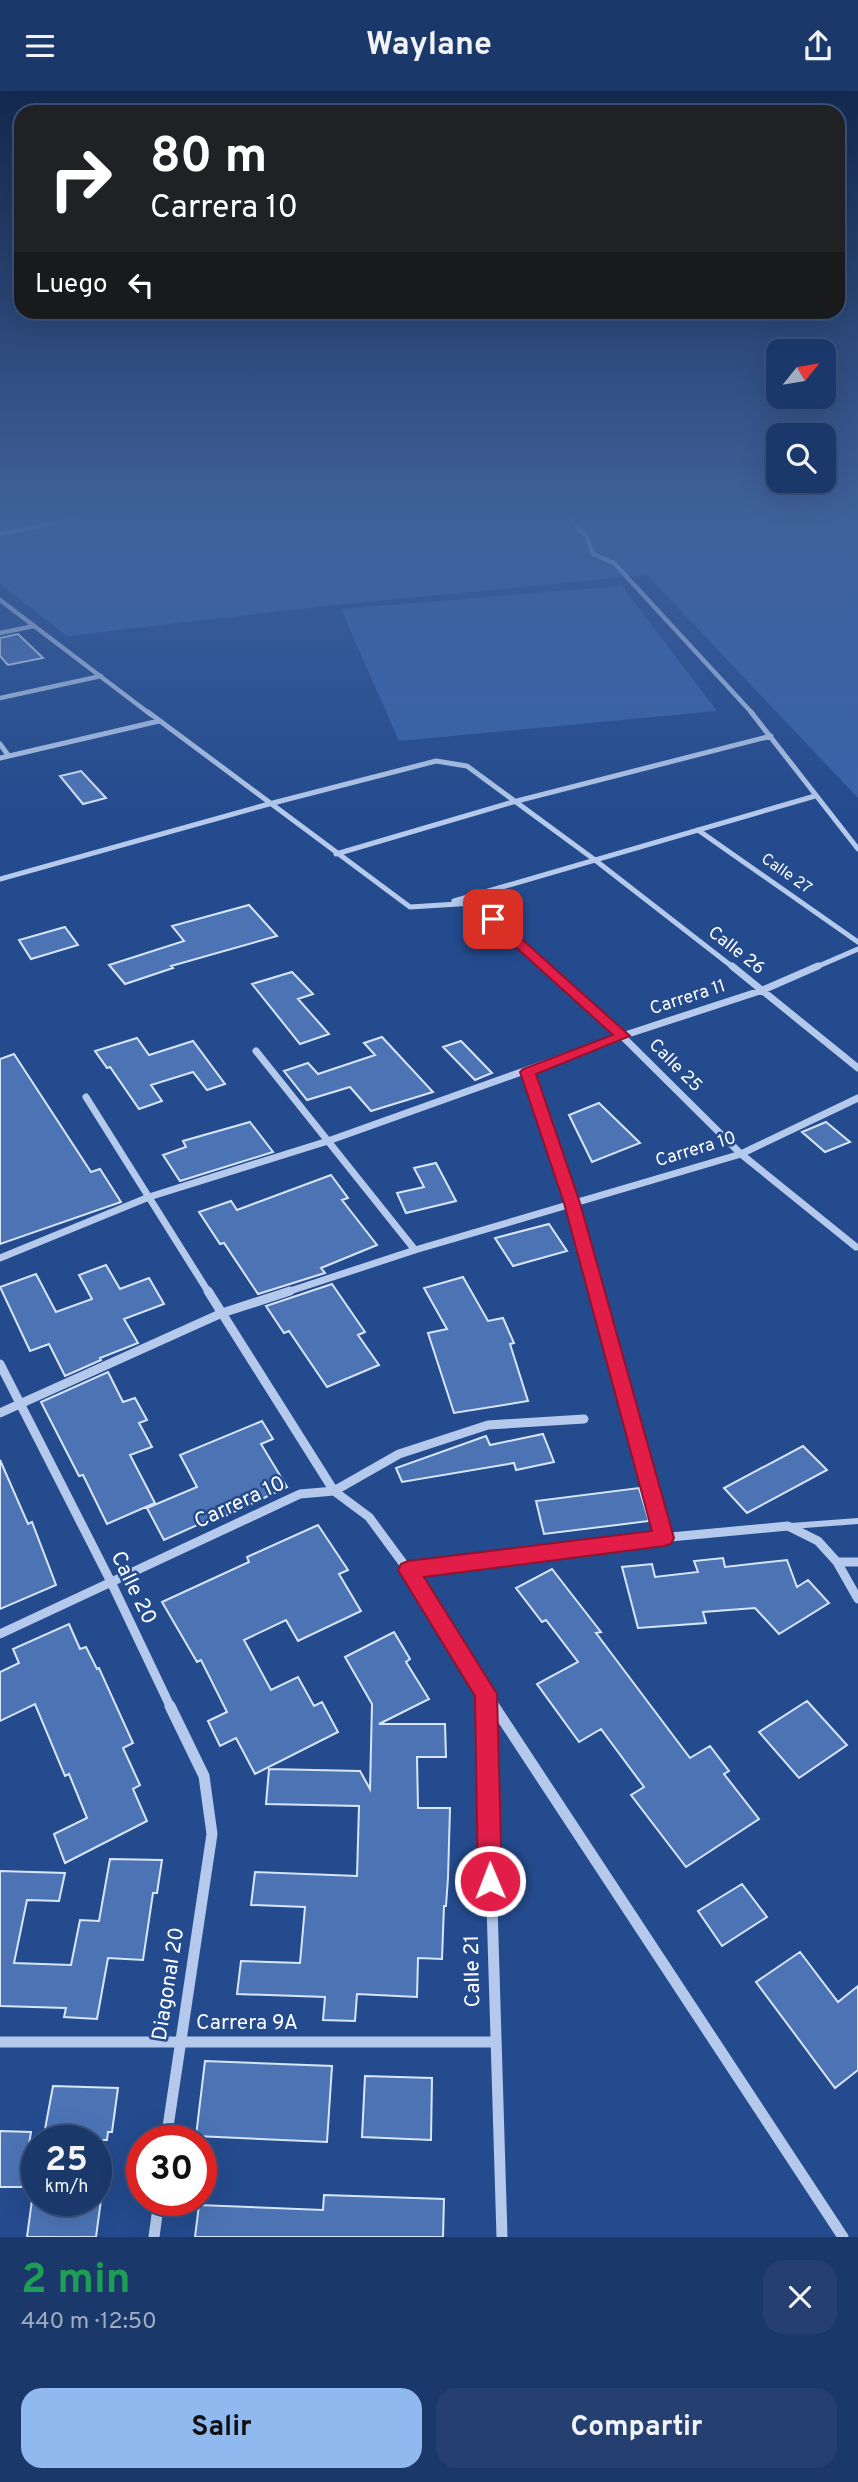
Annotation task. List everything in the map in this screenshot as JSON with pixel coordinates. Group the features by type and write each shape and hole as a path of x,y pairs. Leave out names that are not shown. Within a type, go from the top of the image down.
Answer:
{"street":[{"path":"18,614 410,907 447,903 815,796"},
{"path":"663,614 771,736 858,849"},
{"path":"0,633 34,626"},
{"path":"0,698 101,676"},
{"path":"0,758 159,721"},
{"path":"336,854 513,802 771,736"},
{"path":"0,744 8,755"},
{"name":"Calle 26","path":"0,879 269,804 436,761 467,766 595,860 763,990 858,1068"},
{"name":"Calle 27","path":"698,830 858,942"},
{"name":"Calle 25","path":"447,903 474,903 622,1036 741,1154 856,1247"},
{"name":"Carrera 11","path":"0,1258 149,1198 328,1141 528,1072 622,1036 763,990 858,949"},
{"path":"256,1051 415,1250"},
{"path":"528,1072 572,1203 664,1538"},
{"path":"86,1097 334,1491 369,1517 408,1570 486,1694 843,2237"},
{"name":"Carrera 10","path":"0,1413 222,1313 415,1250 741,1154 858,1098"},
{"name":"Calle 20","path":"0,1364 111,1582 204,1776 212,1834"},
{"name":"Carrera 10","path":"0,1634 300,1494 334,1491 399,1454 488,1425 584,1419"},
{"path":"408,1570 664,1538 788,1526 818,1541 837,1562 858,1599"},
{"path":"837,1562 858,1562"},
{"name":"Calle 21","path":"486,1694 494,2042 502,2237"},
{"name":"Diagonal 20","path":"168,2125 212,1834"},
{"name":"Carrera 9A","path":"0,2042 494,2042"},
{"path":"154,2237 157,2216"}],"lane":[{"path":"788,1526 858,1521"}],"shaded area":[{"path":"39,614 255,614 67,636"},
{"path":"343,614 643,614 717,711 399,741"},
{"path":"684,614 858,614 858,798"}],"building":[{"path":"18,634 43,658 8,665 0,656 0,638"},
{"path":"81,771 106,798 83,804 60,776"},
{"path":"249,905 277,936 171,966 173,968 125,984 109,965 184,941 172,926"},
{"path":"65,927 78,945 31,959 19,940"},
{"path":"292,972 313,994 298,999 329,1034 300,1044 252,984"},
{"path":"382,1037 433,1092 371,1111 350,1087 307,1100 284,1071 308,1063 318,1074 375,1055 364,1043"},
{"path":"137,1038 149,1055 193,1041 225,1084 207,1090 193,1072 151,1085 162,1101 139,1109 110,1067 107,1068 95,1051"},
{"path":"461,1041 492,1073 475,1080 443,1047"},
{"path":"14,1054 91,1172 100,1169 121,1202 0,1244 0,1059"},
{"path":"599,1103 640,1143 592,1162 569,1115"},
{"path":"250,1122 273,1152 180,1181 163,1155 186,1147 183,1141"},
{"path":"826,1122 850,1142 825,1152 802,1132"},
{"path":"436,1163 456,1201 406,1213 397,1193 424,1187 414,1168"},
{"path":"331,1175 348,1198 342,1200 377,1245 321,1268 325,1273 258,1294 224,1243 220,1244 199,1212 231,1201 237,1210"},
{"path":"549,1224 567,1251 513,1266 495,1238"},
{"path":"106,1265 120,1289 149,1278 164,1304 124,1319 138,1343 65,1376 49,1344 30,1351 0,1287 36,1274 56,1312 92,1299 79,1275"},
{"path":"463,1277 488,1321 503,1318 514,1343 510,1344 528,1401 454,1413 428,1333 447,1329 424,1288"},
{"path":"332,1284 365,1332 358,1335 379,1365 327,1387 289,1331 284,1333 266,1306"},
{"path":"108,1372 123,1402 135,1398 147,1420 139,1423 152,1447 130,1455 155,1503 107,1524 83,1475 79,1476 41,1402"},
{"path":"262,1421 273,1439 261,1444 287,1487 217,1520 215,1517 164,1540 147,1508 197,1487 180,1455"},
{"path":"543,1434 554,1462 516,1470 514,1463 402,1482 396,1468 486,1436 490,1445"},
{"path":"803,1446 827,1470 747,1513 724,1488"},
{"path":"0,1460 28,1524 32,1522 56,1585 0,1609"},
{"path":"639,1488 649,1521 544,1534 536,1501"},
{"path":"318,1525 348,1570 339,1574 361,1611 298,1641 286,1620 244,1640 271,1690 298,1677 314,1706 322,1702 338,1732 255,1774 236,1738 220,1746 208,1721 227,1712 201,1660 197,1662 162,1602 249,1562 247,1557"},
{"path":"723,1558 725,1567 787,1560 797,1587 808,1580 829,1603 779,1634 755,1608 703,1612 706,1623 638,1628 622,1567 652,1564 655,1577 698,1572 694,1561"},
{"path":"552,1569 601,1632 596,1633 690,1758 710,1746 729,1771 724,1774 759,1819 686,1867 631,1795 644,1787 601,1729 579,1742 537,1684 578,1662 546,1620 542,1622 516,1588"},
{"path":"69,1624 80,1649 86,1647 97,1669 99,1668 133,1743 123,1748 140,1785 133,1789 147,1821 65,1863 54,1834 87,1818 69,1774 65,1776 35,1704 0,1721 0,1672 19,1663 13,1649"},
{"path":"394,1632 410,1659 406,1662 429,1699 379,1724 445,1724 446,1757 417,1757 418,1808 450,1808 442,1959 418,1958 417,1997 357,1994 355,2021 323,2020 325,1997 237,1994 241,1961 300,1963 305,1907 251,1905 255,1872 357,1876 359,1806 266,1804 269,1769 360,1771 370,1789 372,1704 345,1657"},
{"path":"807,1701 847,1745 799,1778 759,1732"},
{"path":"110,1859 162,1860 157,1893 153,1893 143,1960 108,1958 97,2019 64,2017 66,2008 0,2006 0,1871 65,1873 59,1901 27,1900 14,1963 71,1965 80,1920 99,1921"},
{"path":"742,1884 767,1917 722,1946 698,1911"},
{"path":"800,1952 838,2002 858,1986 858,2070 835,2088 756,1982"},
{"path":"205,2061 332,2066 327,2142 217,2137 217,2125 197,2125"},
{"path":"365,2076 432,2078 431,2140 362,2137"},
{"path":"53,2086 118,2088 112,2132 112,2125 46,2125"},
{"path":"0,2131 21,2132 21,2187 0,2187"},
{"path":"324,2195 444,2199 443,2237 195,2237 198,2216 217,2216 217,2206 323,2210"},
{"path":"30,2216 99,2216 96,2237 27,2237"}],"route":[{"path":"490,1881 486,1694 408,1570 664,1538 572,1203 528,1072 622,1036 493,919"}]}
